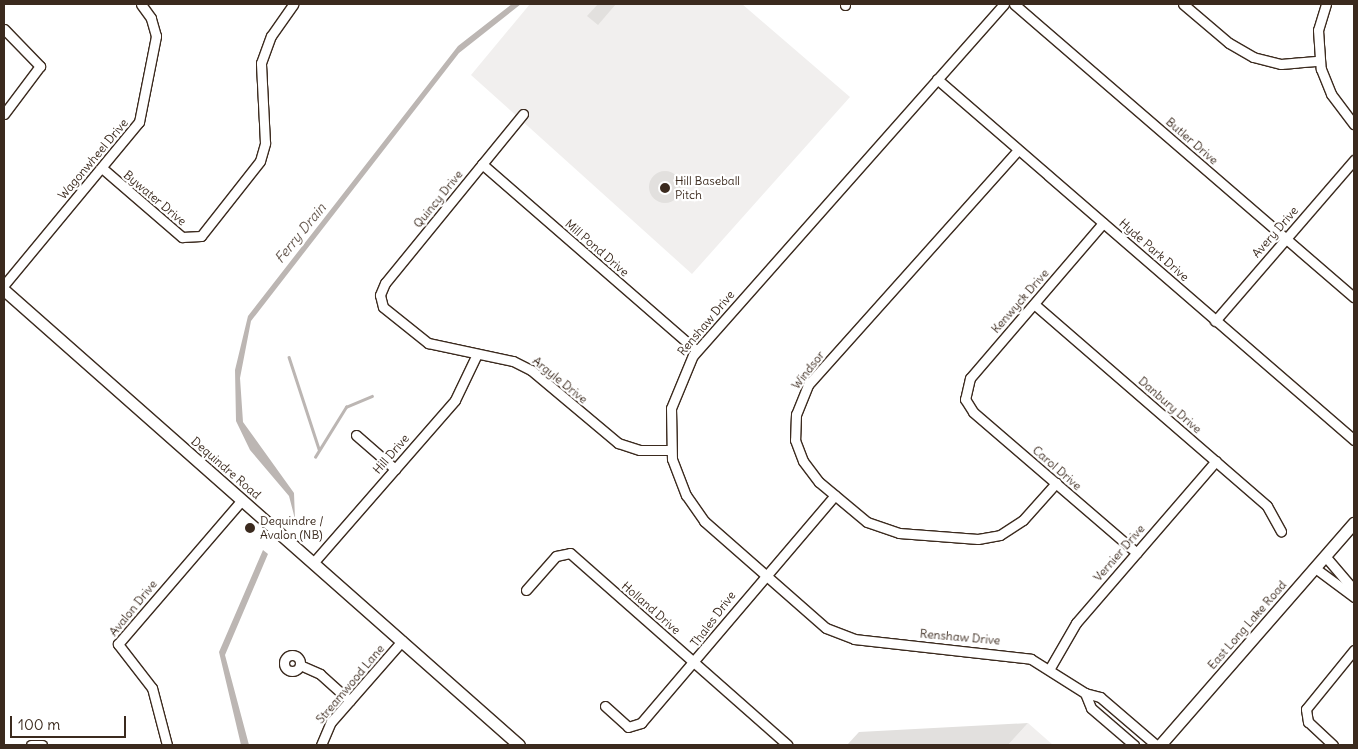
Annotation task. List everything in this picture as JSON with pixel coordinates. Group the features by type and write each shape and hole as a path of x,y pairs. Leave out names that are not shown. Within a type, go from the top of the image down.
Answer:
{"main road":[{"name":"Dequindre Road","path":"4,290 519,745"},
{"name":"East Long Lake Road","path":"1158,745 1354,522"}],"street":[{"name":"Wagonwheel Drive","path":"4,284 136,127 144,109 156,36 152,18 141,4"},
{"name":"Bywater Drive","path":"102,168 182,237 201,236 260,161 265,143 261,63 271,36 293,4"},
{"name":"Renshaw Drive","path":"1004,4 696,350 674,395 671,450 680,484 696,511 765,576 820,624 847,637 1010,654 1050,668 1085,693 1100,697 1158,745"},
{"name":"Butler Drive","path":"1014,4 1354,297"},
{"path":"1183,4 1229,43 1253,57 1281,64 1319,61"},
{"path":"1326,4 1318,30 1319,61 1331,94 1354,124"},
{"path":"4,29 40,66 4,114"},
{"name":"Hyde Park Drive","path":"936,79 1354,440"},
{"name":"Quincy Drive","path":"381,303 385,283 524,114"},
{"name":"Windsor","path":"1018,150 804,391 795,423 797,447 807,468 835,496 861,518 888,530 978,540 1012,529 1056,483"},
{"name":"Avery Drive","path":"1215,320 1354,160"},
{"name":"Mill Pond Drive","path":"482,164 696,350"},
{"name":"Kenwyck Drive","path":"965,399 970,378 1103,223"},
{"name":"Argyle Drive","path":"381,303 390,315 423,340 531,370 618,443 640,450 671,450"},
{"name":"Danbury Drive","path":"1034,304 1267,506 1281,531"},
{"name":"Hill Drive","path":"313,563 455,400 477,354"},
{"name":"Carol Drive","path":"965,399 973,412 1137,553"},
{"path":"356,435 395,469"},
{"name":"Vernier Drive","path":"1050,668 1076,623 1216,461"},
{"name":"Thales Drive","path":"604,706 628,727 638,726 695,663 765,576 835,496"},
{"name":"Avalon Drive","path":"167,745 152,688 118,644 242,500"},
{"name":"Holland Drive","path":"526,590 564,552 695,663 777,742 788,745"},
{"path":"1325,556 1354,590"},
{"path":"1315,568 1354,597"},
{"name":"Streamwood Lane","path":"321,745 331,722 402,642"},
{"path":"1334,745 1310,724 1306,709 1354,650"},
{"path":"300,665 320,674 350,701"},
{"name":"Renshaw Drive","path":"1085,693 1091,708 1134,745"},
{"path":"32,745 42,745"}],"shaded area":[{"name":"Ferry Drain","path":"512,4 521,4 459,53 251,321 240,378 243,422 294,493 295,519 289,496 250,450 236,421 235,370 248,316 458,46"},
{"path":"530,4 742,4 850,97 692,274 471,75"},
{"path":"598,4 616,4 598,25 587,16"},
{"name":"Hill Baseball Pitch","path":"665,171 677,175 681,187 677,199 665,203 653,199 649,187 653,175"},
{"path":"263,550 268,554 225,655 249,745 241,745 219,652"},
{"path":"1028,723 1053,745 1008,745"},
{"path":"1028,723 1008,745 847,745 859,732"}],"waterway":[{"path":"289,357 319,449"},
{"path":"315,457 346,407 372,396"}],"place":[{"name":"Hill Baseball Pitch","path":"665,188"},
{"name":"Dequindre / Avalon (NB)","path":"250,528"}]}
